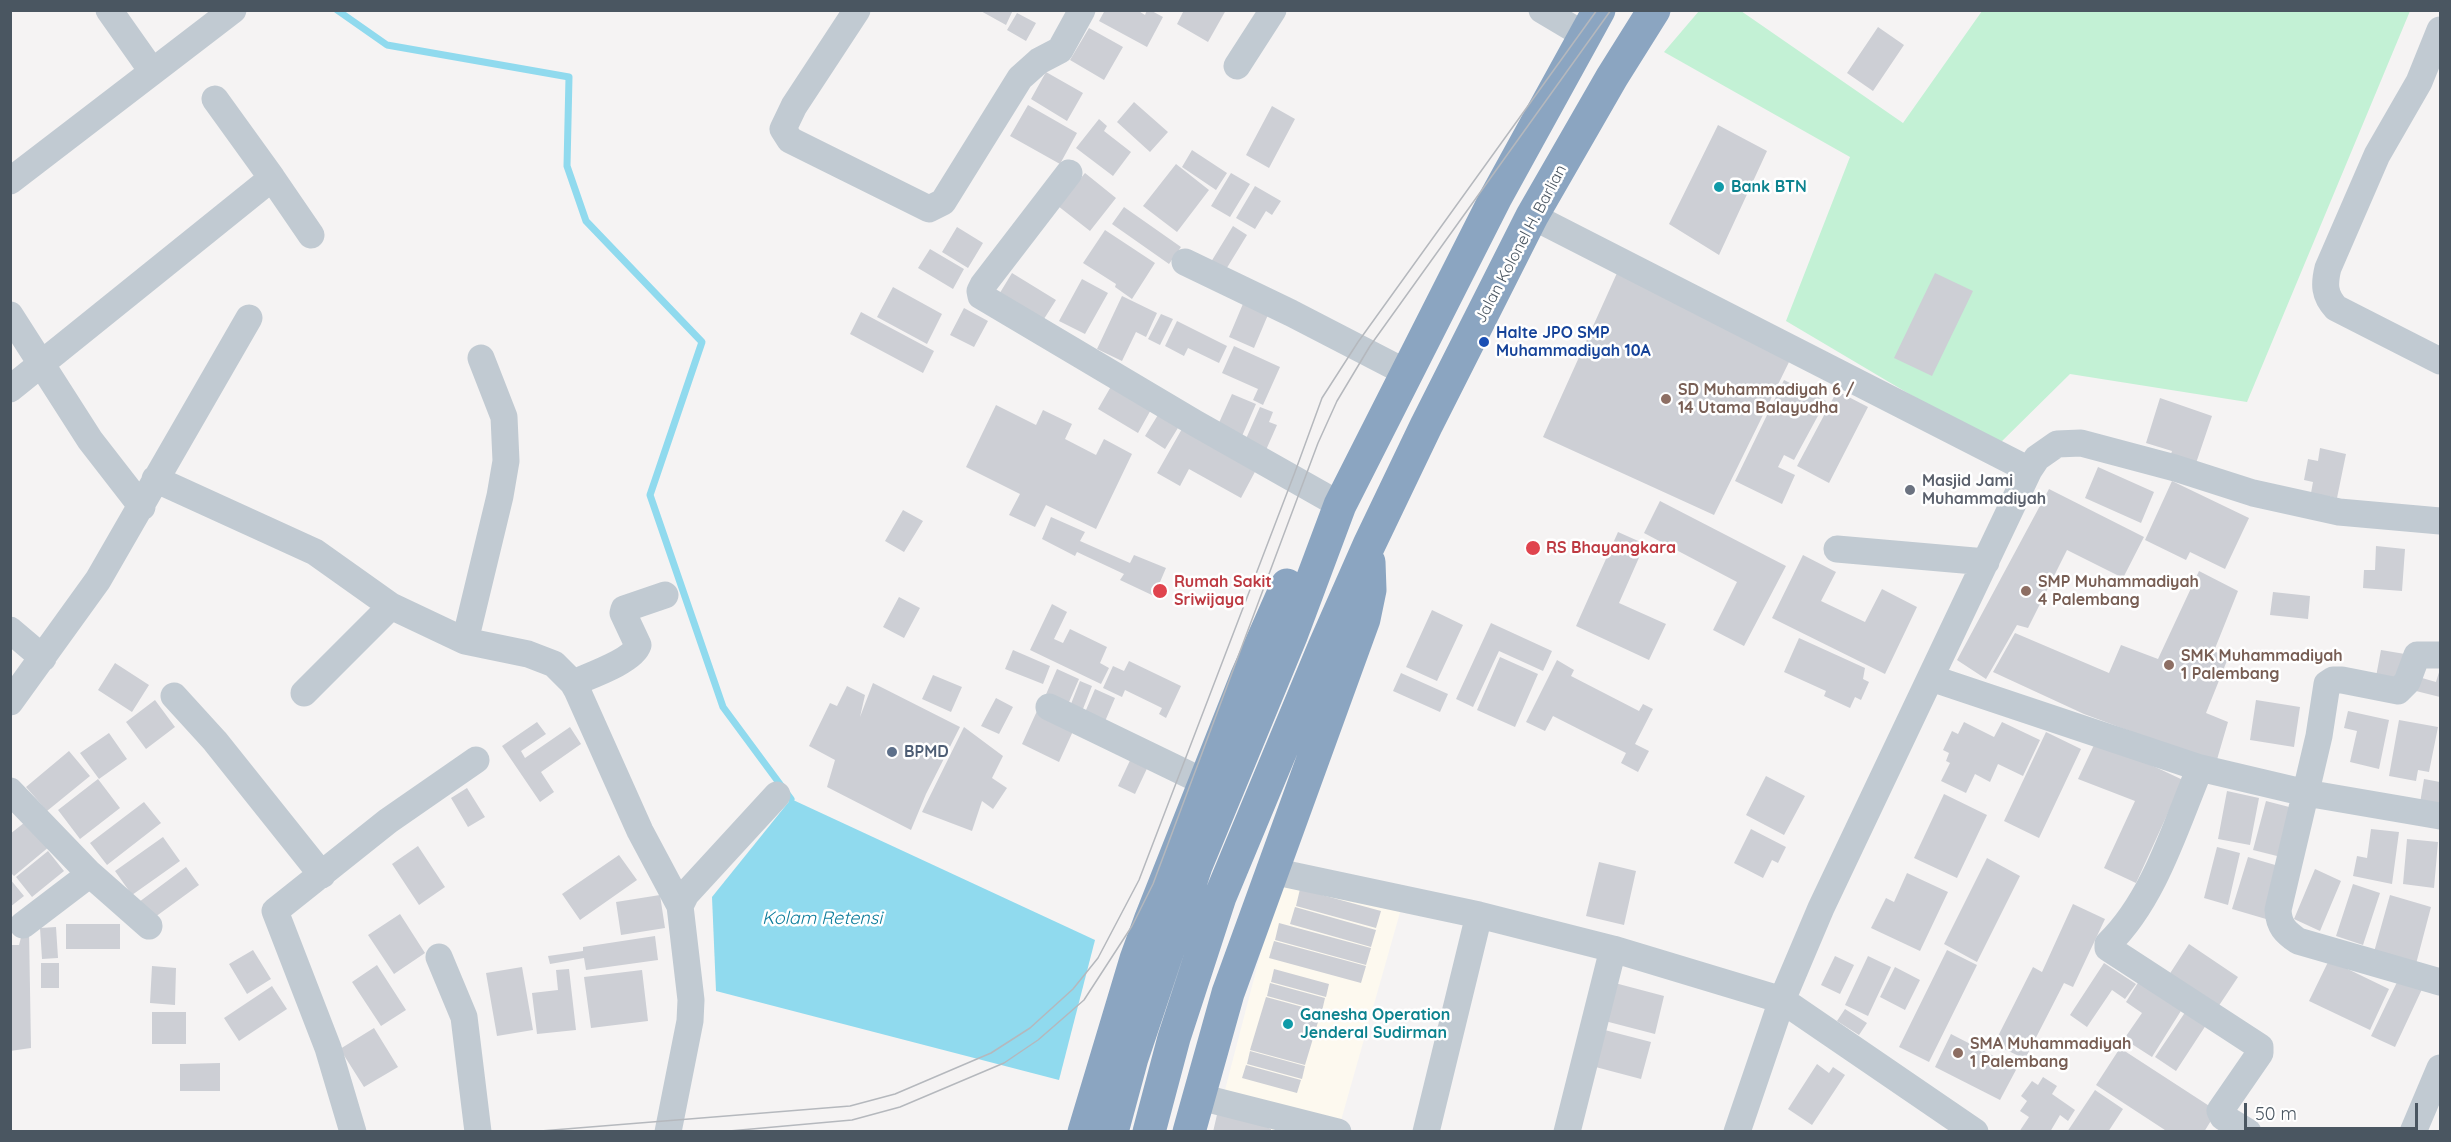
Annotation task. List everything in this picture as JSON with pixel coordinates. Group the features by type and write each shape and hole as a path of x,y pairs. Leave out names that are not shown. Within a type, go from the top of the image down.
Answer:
{"highway":[{"name":"Jalan Kolonel H. Barlian","path":"1149,1131 1174,1038 1220,897 1369,545 1532,216 1612,77 1654,10"},
{"path":"1089,1126 1132,1058 1196,866 1291,636 1338,510 1496,196 1592,23"},
{"path":"1089,1126 1136,959 1204,782 1292,575 1305,549 1338,510"},
{"path":"1189,1131 1228,993 1364,619 1370,590 1369,545"},
{"path":"1136,959 1142,991 1156,1010 1192,1019 1201,1017 1208,1014 1228,993"}],"street":[{"path":"109,10 152,71"},
{"path":"10,181 233,10"},
{"path":"857,10 794,106 783,129 790,140 929,209 943,202 1020,78 1039,61 1059,50 1082,10"},
{"path":"1237,66 1273,10"},
{"path":"1542,10 1592,23"},
{"path":"2440,30 2419,82 2377,155 2328,268 2325,281 2329,300 2336,308 2440,361"},
{"path":"215,99 311,235"},
{"path":"1069,173 983,285 980,291 981,296 1338,510"},
{"path":"10,389 272,178"},
{"path":"1532,216 2029,470"},
{"path":"1185,262 1407,373"},
{"path":"10,315 90,440 142,507"},
{"path":"10,702 98,580 249,318"},
{"path":"465,641 500,496 506,461 504,417 481,358"},
{"path":"1737,1131 1782,1000 1821,908 2029,470 2037,458 2057,444 2081,443 2175,468 2253,493 2339,512 2440,521"},
{"path":"155,479 315,552 391,606 465,641 528,654 554,664 573,682 640,831 680,906 691,1000 690,1021 668,1131"},
{"path":"1837,549 1986,562"},
{"path":"573,682 606,669 635,651 638,645 623,613 624,609 665,595"},
{"path":"304,693 391,606"},
{"path":"10,630 43,658"},
{"path":"2440,655 2417,655 2407,682 2398,691 2342,680 2333,680 2327,684 2306,793 2278,910 2278,920 2283,929 2298,941 2440,982"},
{"path":"1931,678 2200,768 2306,793 2440,816"},
{"path":"174,696 216,741 322,875"},
{"path":"1048,707 1204,782"},
{"path":"353,1131 327,1048 275,913 280,905 322,875 388,821 476,760"},
{"path":"2200,768 2162,860 2139,905 2108,946 2109,950 2260,1047 2260,1053 2220,1111 2223,1117 2248,1131"},
{"path":"10,791 90,874 149,926"},
{"path":"680,906 686,894 777,795"},
{"path":"1272,871 1479,915 1613,950 1782,1000 1975,1131"},
{"path":"23,925 90,874"},
{"path":"1426,1131 1479,915"},
{"path":"1567,1131 1613,950"},
{"path":"440,957 464,1017 478,1131"},
{"path":"2414,1131 2440,1068"},
{"path":"1200,1097 1338,1131"}],"shaded area":[{"path":"1280,879 1401,909 1338,1131 1214,1132"}],"green space":[{"path":"1699,11 1741,11 1903,123 1982,11 2410,11 2247,402 2070,374 1997,446 1786,321 1850,157 1664,52"}],"water":[{"name":"Kolam Retensi","path":"791,799 1095,940 1059,1080 716,991 712,897"}],"building":[{"path":"979,10 1013,10 1006,25"},
{"path":"1105,10 1137,10 1145,15 1147,10 1150,10 1163,17 1147,47 1099,21"},
{"path":"1184,10 1226,10 1208,42 1177,24"},
{"path":"1017,13 1036,23 1026,41 1007,30"},
{"path":"1878,27 1904,45 1873,91 1847,73"},
{"path":"1089,28 1123,47 1104,80 1070,60"},
{"path":"1046,72 1083,93 1067,121 1031,99"},
{"path":"1134,102 1168,132 1150,152 1117,122"},
{"path":"1028,105 1077,133 1060,164 1010,136"},
{"path":"1272,106 1295,119 1269,168 1246,155"},
{"path":"1099,119 1107,126 1104,131 1131,152 1113,176 1076,148"},
{"name":"Bank BTN","path":"1718,125 1767,151 1719,255 1669,224"},
{"path":"1192,150 1227,173 1216,190 1182,167"},
{"path":"1176,164 1209,190 1177,232 1143,206"},
{"path":"1085,173 1116,198 1090,231 1058,206"},
{"path":"1231,173 1250,184 1230,217 1211,206"},
{"path":"1255,186 1281,201 1272,215 1266,211 1255,229 1236,218"},
{"path":"1124,207 1181,247 1169,264 1112,224"},
{"path":"1233,226 1247,235 1225,271 1211,262"},
{"path":"957,227 983,243 968,268 942,252"},
{"path":"1105,230 1155,263 1132,299 1115,287 1116,284 1083,263"},
{"path":"930,249 964,269 953,289 918,268"},
{"path":"1012,273 1056,300 1042,322 998,296"},
{"name":"SD Muhammadiyah 6 / 14 Utama Balayudha","path":"1617,273 1790,360 1714,515 1543,437"},
{"path":"1935,273 1973,291 1932,376 1894,358"},
{"path":"1082,279 1108,293 1085,334 1059,321"},
{"path":"893,287 942,314 927,344 877,317"},
{"path":"1122,296 1157,313 1146,337 1136,332 1122,361 1097,349"},
{"path":"1245,299 1270,310 1254,348 1229,337"},
{"path":"964,308 988,321 974,347 950,335"},
{"path":"861,312 934,351 923,373 850,334"},
{"path":"1161,314 1173,319 1160,345 1148,339"},
{"path":"1177,321 1227,346 1219,363 1188,348 1184,356 1165,346"},
{"path":"1234,346 1280,367 1263,405 1253,400 1258,389 1222,373"},
{"path":"1784,380 1826,401 1794,460 1784,455 1778,467 1795,475 1782,504 1735,481"},
{"path":"1113,383 1153,406 1138,433 1098,409"},
{"path":"1837,391 1868,407 1829,483 1797,466"},
{"path":"1232,394 1256,404 1242,436 1218,425"},
{"path":"2160,398 2212,416 2193,472 2168,463 2172,451 2146,443"},
{"path":"996,405 1036,425 1043,410 1072,424 1065,439 1096,455 1104,439 1132,454 1096,529 1046,505 1035,527 1009,515 1020,494 966,467"},
{"path":"1260,407 1273,412 1269,422 1277,425 1266,450 1245,441"},
{"path":"1161,410 1181,423 1165,449 1145,436"},
{"path":"1183,427 1257,468 1241,498 1189,469 1180,486 1157,473"},
{"path":"2320,448 2346,454 2337,498 2311,493 2313,482 2304,480 2308,459 2318,461"},
{"path":"2098,467 2154,492 2141,523 2085,498"},
{"path":"2172,481 2249,518 2225,569 2190,552 2186,560 2145,540"},
{"path":"2049,489 2144,537 2123,578 2067,550 2028,628 2017,625 1986,679 1957,660"},
{"path":"1660,501 1786,566 1744,646 1713,630 1737,582 1644,533"},
{"path":"903,510 923,521 904,552 885,541"},
{"path":"1051,517 1085,532 1080,541 1130,563 1134,555 1166,568 1154,596 1120,580 1124,574 1077,552 1075,556 1042,539"},
{"path":"1618,532 1645,544 1619,603 1666,624 1649,660 1576,626"},
{"path":"2376,546 2405,549 2402,591 2363,588 2364,570 2375,570"},
{"path":"1803,555 1836,572 1821,601 1865,622 1882,589 1917,607 1885,674 1772,618"},
{"name":"SMK Muhammadiyah 1 Palembang","path":"2199,571 2238,591 2214,651 2228,658 2206,713 2228,722 2216,763 2084,714 1993,672 2015,633 2109,673 2121,645 2158,659"},
{"path":"2273,592 2310,596 2308,619 2270,615"},
{"path":"899,597 920,608 904,638 883,627"},
{"path":"1052,604 1067,612 1054,639 1063,643 1070,629 1107,647 1100,663 1109,668 1101,684 1030,650"},
{"path":"1432,610 1463,625 1437,681 1406,667"},
{"path":"1491,623 1552,651 1543,671 1499,651 1473,707 1456,699"},
{"path":"1799,638 1865,668 1863,679 1869,682 1861,700 1855,697 1850,708 1824,696 1826,691 1784,672"},
{"path":"1013,650 1050,666 1043,684 1005,669"},
{"path":"2381,650 2405,654 2400,686 2375,682"},
{"path":"1500,657 1538,674 1515,727 1477,710"},
{"path":"1557,660 1574,670 1571,676 1639,711 1643,704 1653,709 1635,744 1649,751 1638,772 1621,763 1626,753 1553,716 1545,731 1526,722"},
{"path":"1129,661 1181,686 1166,718 1159,714 1162,708 1125,690 1122,697 1103,688 1113,666 1124,671"},
{"path":"115,663 149,685 132,712 98,690"},
{"path":"1057,669 1079,679 1066,709 1044,699"},
{"path":"2440,669 2440,697 2412,690 2415,676 2436,682"},
{"path":"1401,673 1448,694 1440,712 1393,691"},
{"path":"933,675 962,687 951,712 922,699"},
{"path":"1080,681 1092,686 1081,714 1069,709"},
{"path":"873,683 960,727 926,794 911,830 827,787 835,760 809,746 830,703 837,706 847,686 865,695 860,717"},
{"path":"1095,689 1115,698 1103,726 1083,717"},
{"path":"996,698 1013,707 999,734 981,726"},
{"path":"155,700 175,727 146,749 126,722"},
{"path":"2256,700 2300,707 2294,747 2250,740"},
{"path":"1037,711 1074,729 1059,762 1022,744"},
{"path":"2348,711 2389,720 2379,769 2350,762 2357,731 2344,728"},
{"path":"2399,720 2438,727 2429,772 2418,770 2416,781 2389,776"},
{"path":"537,722 546,734 521,751 525,758 570,727 581,744 541,772 554,792 540,802 502,746"},
{"path":"1964,722 1994,737 2002,722 2040,740 2023,776 1998,764 1990,782 1975,774 1966,793 1941,781 1950,763 1946,761 1949,753 1943,750 1952,731 1958,734"},
{"path":"964,727 1003,756 992,778 1007,788 993,809 982,801 972,831 922,812"},
{"path":"2046,732 2081,749 2039,838 2004,821"},
{"path":"109,733 127,759 99,779 80,753"},
{"path":"2094,745 2151,765 2183,780 2136,883 2104,868 2135,801 2078,779"},
{"path":"69,751 90,776 47,811 26,787"},
{"path":"1134,752 1151,760 1135,794 1118,786"},
{"path":"1766,776 1805,796 1784,835 1746,815"},
{"path":"98,779 120,808 80,839 58,810"},
{"path":"2424,779 2440,782 2439,807 2420,803"},
{"path":"467,788 485,817 468,827 451,798"},
{"path":"2227,791 2259,798 2250,845 2218,839"},
{"path":"1944,794 1987,815 1957,878 1914,858"},
{"path":"2266,801 2297,809 2285,858 2253,850"},
{"path":"144,802 161,823 107,865 90,843"},
{"path":"29,819 50,846 14,876 10,872 10,834"},
{"path":"1751,829 1786,847 1778,863 1772,860 1763,878 1734,863"},
{"path":"2371,829 2399,832 2392,884 2353,876 2357,856 2367,858"},
{"path":"163,837 180,861 132,895 115,871"},
{"path":"2407,839 2438,842 2434,888 2403,884"},
{"path":"418,846 445,887 419,905 392,864"},
{"path":"2217,847 2240,853 2228,905 2204,898"},
{"path":"48,851 64,871 32,897 16,877"},
{"path":"619,855 637,880 580,920 562,894"},
{"path":"2248,857 2282,867 2266,919 2232,909"},
{"path":"1987,858 2020,876 1977,962 1944,944"},
{"path":"1599,862 1636,871 1624,925 1586,916"},
{"path":"186,867 199,885 151,920 139,902"},
{"path":"2315,869 2341,881 2320,931 2294,919"},
{"path":"1907,873 1948,892 1920,951 1871,928 1886,898 1894,902"},
{"path":"10,879 24,896 10,907"},
{"path":"2353,884 2380,893 2363,945 2336,936"},
{"path":"1300,889 1381,911 1376,928 1296,906"},
{"path":"660,895 665,928 621,935 616,902"},
{"path":"2390,895 2431,907 2416,964 2374,952"},
{"path":"2073,904 2105,919 2073,987 2064,983 2025,1059 1994,1044 2033,967 2042,972"},
{"path":"1295,907 1376,930 1371,947 1290,924"},
{"path":"400,914 425,953 394,974 368,935"},
{"path":"1279,923 1371,948 1366,965 1275,940"},
{"path":"66,924 120,924 120,949 66,949"},
{"path":"56,927 58,958 42,959 40,928"},
{"path":"23,930 29,930 31,1048 10,1051 10,945 19,945"},
{"path":"655,936 658,960 586,970 584,958 550,964 548,956 583,951 583,947"},
{"path":"1274,941 1366,966 1361,983 1269,958"},
{"path":"2189,944 2238,977 2216,1010 2167,978"},
{"path":"253,950 271,979 247,994 229,964"},
{"path":"1947,950 1977,965 1929,1062 1899,1047"},
{"path":"1835,956 1854,965 1840,994 1821,985"},
{"path":"1868,956 1891,967 1868,1016 1845,1005"},
{"path":"2329,960 2389,989 2370,1030 2309,1001"},
{"path":"41,963 59,963 59,988 41,988"},
{"path":"2104,963 2136,984 2125,999 2112,990 2087,1027 2070,1015"},
{"path":"377,965 406,1010 381,1026 352,982"},
{"path":"152,966 176,968 175,1005 150,1003"},
{"path":"522,967 533,1030 497,1036 486,973"},
{"path":"1895,967 1920,980 1905,1010 1880,997"},
{"path":"569,969 576,1030 537,1034 532,993 558,990 556,970"},
{"path":"1274,969 1329,984 1326,997 1271,982"},
{"path":"642,970 648,1021 591,1028 584,977"},
{"path":"2400,976 2423,987 2395,1047 2371,1036"},
{"path":"2141,978 2184,1006 2152,1057 2124,1039 2142,1013 2126,1002"},
{"path":"1611,982 1664,996 1655,1034 1601,1020"},
{"path":"1270,983 1325,998 1322,1011 1267,996"},
{"path":"272,986 287,1009 239,1041 224,1018"},
{"path":"1266,997 1321,1012 1305,1065 1250,1050"},
{"path":"2188,1008 2208,1022 2176,1071 2155,1057"},
{"path":"1845,1009 1867,1023 1859,1035 1837,1021"},
{"path":"152,1012 186,1012 186,1044 152,1044"},
{"path":"374,1028 398,1067 364,1087 340,1049"},
{"path":"1597,1028 1651,1042 1641,1079 1588,1065"},
{"path":"1951,1034 2017,1068 2000,1100 1935,1067"},
{"path":"2120,1048 2217,1111 2204,1132 2168,1132 2096,1085"},
{"path":"1250,1051 1305,1066 1302,1079 1247,1064"},
{"path":"220,1063 220,1091 180,1091 180,1064"},
{"path":"1817,1064 1829,1073 1833,1067 1845,1075 1812,1125 1788,1109"},
{"path":"1246,1065 1301,1080 1297,1093 1242,1078"},
{"path":"2043,1077 2057,1086 2052,1094 2075,1110 2068,1121 2060,1115 2050,1132 2019,1132 2029,1117 2020,1111 2027,1101 2021,1096 2032,1081 2038,1085"},
{"path":"2095,1090 2123,1109 2108,1132 2067,1132"},
{"path":"1219,1106 1271,1129 1271,1132 1213,1132"}],"waterway":[{"path":"337,10 387,45 569,77 567,166 586,221 702,342 650,495 723,707 791,799"}],"tram line":[{"path":"528,1132 850,1106 895,1094 991,1053 1030,1028 1073,989 1098,958 1139,880 1322,398 1358,342 1597,10"},
{"path":"718,1132 852,1120 900,1107 1004,1063 1038,1040 1084,1000 1132,926 1153,884 1318,443 1337,401 1370,346 1611,10"}],"place":[{"name":"Bank BTN","path":"1719,187"},
{"name":"Halte JPO SMP Muhammadiyah 10A","path":"1484,342"},
{"name":"SD Muhammadiyah 6 / 14 Utama Balayudha","path":"1666,399"},
{"name":"Masjid Jami Muhammadiyah","path":"1910,490"},
{"name":"RS Bhayangkara","path":"1533,548"},
{"name":"Rumah Sakit Sriwijaya","path":"1160,591"},
{"name":"SMP Muhammadiyah 4 Palembang","path":"2026,591"},
{"name":"SMK Muhammadiyah 1 Palembang","path":"2169,665"},
{"name":"BPMD","path":"892,752"},
{"name":"Ganesha Operation Jenderal Sudirman","path":"1288,1024"},
{"name":"SMA Muhammadiyah 1 Palembang","path":"1958,1053"}]}
